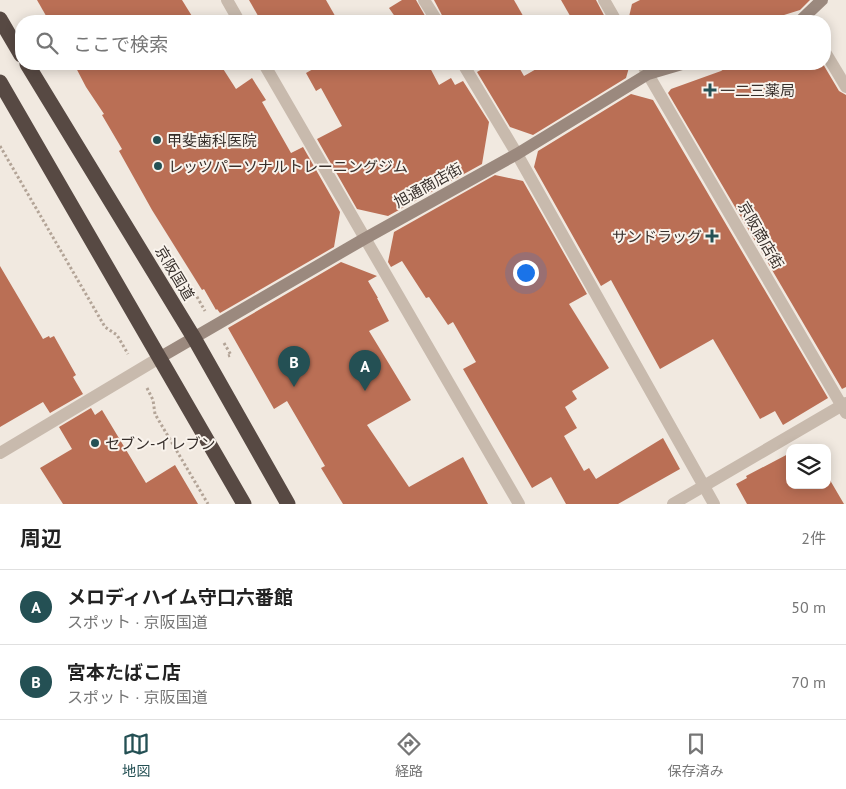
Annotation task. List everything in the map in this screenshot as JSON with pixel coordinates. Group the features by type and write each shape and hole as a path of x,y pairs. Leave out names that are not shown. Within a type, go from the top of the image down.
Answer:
{"highway":[{"path":"0,19 15,45"},
{"name":"京阪国道","path":"31,70 194,338 288,504"},
{"path":"0,82 244,504"}],"main road":[{"path":"806,15 822,0"},
{"name":"旭通商店街","path":"159,358 364,239 517,154 643,70"}],"street":[{"path":"227,0 236,15"},
{"path":"424,0 433,15"},
{"path":"604,0 613,15"},
{"path":"831,62 846,86"},
{"path":"267,70 519,504"},
{"path":"466,70 517,154 714,504"},
{"name":"京阪商店街","path":"646,70 845,407"},
{"path":"0,453 159,358"},
{"path":"673,504 845,407"}],"path":[{"path":"0,146 105,327 117,335 129,357"},
{"path":"192,288 205,311"},
{"path":"222,340 230,355"},
{"path":"144,384 153,400 155,414 208,504"}],"building":[{"path":"37,0 182,0 191,15 46,15"},
{"path":"249,0 326,0 335,15 258,15"},
{"path":"402,0 416,0 425,15 394,15 389,8"},
{"path":"434,0 514,0 523,15 442,15"},
{"path":"561,0 596,0 604,15 570,15"},
{"path":"640,0 810,0 800,10 784,15 629,15 632,4"},
{"path":"77,70 224,70 236,89 252,78 266,100 262,102 291,153 303,147 340,212 334,247 220,313 216,310 204,289 202,290 152,210 119,151 122,149 102,115 104,114"},
{"path":"311,70 431,70 439,85 451,78 455,85 463,81 489,122 482,164 388,216 357,209 317,139 342,126 321,88 316,91 306,73"},
{"path":"480,70 520,70 524,76 534,70 628,70 626,78 533,135 510,127 477,72"},
{"path":"827,70 839,91 846,95 846,387 842,389 668,93 671,89 721,71"},
{"path":"631,94 653,100 828,398 783,425 775,411 760,419 713,339 660,369 611,280 601,286 534,167 538,151"},
{"path":"495,175 523,181 587,294 569,304 609,368 572,391 577,399 565,407 577,428 564,436 584,471 589,468 596,479 663,438 680,469 618,504 566,504 551,477 532,488 463,369 476,362 453,322 448,325 429,297 426,298 402,261 391,267 388,262 394,232"},
{"path":"341,262 377,276 368,281 389,321 369,331 411,400 367,425 409,487 463,457 488,504 343,504 321,468 325,466 287,401 274,409 228,328"},
{"path":"0,266 43,339 54,336 76,375 73,377 83,394 50,413 43,402 0,427"},
{"path":"91,408 95,415 102,410 146,483 175,465 198,504 63,504 40,468 72,449 59,427"},
{"path":"786,455 786,489 831,489 831,482 844,504 747,504 736,484 747,478 746,476"}],"place":[{"name":"一二三薬局","path":"710,90"},
{"name":"甲斐歯科医院","path":"157,140"},
{"name":"レッツパーソナルトレーニングジム","path":"158,166"},
{"name":"サンドラッグ","path":"712,236"},
{"name":"宮本たばこ店","path":"294,387"},
{"name":"メロディハイム守口六番館","path":"365,391"},
{"name":"セブン-イレブン","path":"95,443"}]}
